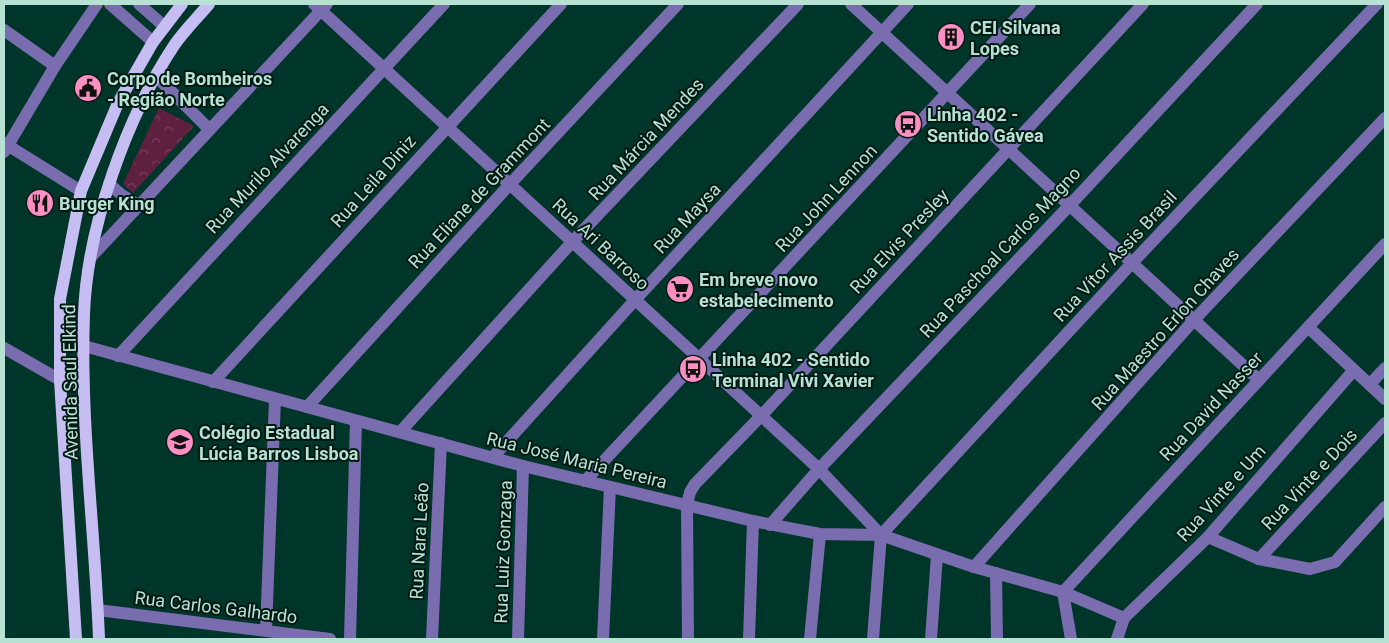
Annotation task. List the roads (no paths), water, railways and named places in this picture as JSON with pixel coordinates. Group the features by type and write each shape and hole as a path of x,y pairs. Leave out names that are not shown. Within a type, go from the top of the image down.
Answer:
{"main road":[{"name":"Avenida Saul Elkind","path":"76,639 60,380 60,299 81,191 118,103 153,42 182,4"},
{"name":"Avenida Saul Elkind","path":"99,639 84,385 84,312 90,257 109,184 136,114 176,43 209,4"},
{"path":"156,76 157,63 169,41 169,35 164,26"},
{"path":"118,103 136,114"}],"street":[{"path":"81,191 5,147 55,66 97,4"},
{"path":"110,4 153,42"},
{"path":"139,4 164,26"},
{"name":"Rua Murilo Alvarenga","path":"118,356 382,68 444,4"},
{"name":"Rua Leila Diniz","path":"213,382 561,4"},
{"name":"Rua Eliane de Grammont","path":"307,407 511,183 678,4"},
{"name":"Rua Márcia Mendes","path":"400,432 573,241 798,4"},
{"path":"851,4 1259,380"},
{"name":"Rua Maysa","path":"493,458 635,300 908,4"},
{"name":"Rua John Lennon","path":"585,481 1030,4"},
{"name":"Rua Elvis Presley","path":"687,505 690,492 695,484 762,416 1143,4"},
{"name":"Rua Paschoal Carlos Magno","path":"770,525 819,469 1070,205 1256,4"},
{"name":"Rua Vítor Assis Brasil","path":"881,535 1132,262 1377,4"},
{"path":"90,257 321,6"},
{"name":"Rua Ari Barroso","path":"321,6 382,68 511,183 819,469 881,535"},
{"path":"4,30 55,66"},
{"path":"156,76 209,129"},
{"name":"Rua Maestro Erlon Chaves","path":"974,567 1194,320 1385,118"},
{"path":"109,184 138,205"},
{"name":"Rua David Nasser","path":"1063,592 1385,244"},
{"path":"1308,327 1385,399"},
{"name":"Rua José Maria Pereira","path":"84,346 523,466 753,521 820,534 881,535 974,567 1063,592 1124,618"},
{"path":"4,348 60,380 84,385"},
{"path":"1370,384 1385,368"},
{"name":"Rua Vinte e Um","path":"1117,639 1124,618 1208,537 1354,370"},
{"path":"266,630 275,399"},
{"path":"350,639 356,421"},
{"name":"Rua Vinte e Dois","path":"1259,559 1385,423"},
{"name":"Rua Nara Leão","path":"432,639 441,443"},
{"name":"Rua Luiz Gonzaga","path":"518,639 523,466"},
{"path":"603,639 610,487"},
{"path":"687,505 688,639"},
{"path":"1208,537 1259,559 1310,569 1334,562 1385,507"},
{"path":"748,639 753,521"},
{"path":"810,639 820,534"},
{"path":"873,639 881,535"},
{"path":"931,639 937,555"},
{"path":"996,573 997,639"},
{"path":"1063,592 1071,639"},
{"name":"Rua Carlos Galhardo","path":"98,610 224,633 266,630 330,639"}],"place":[{"name":"CEI Silvana Lopes","path":"951,37"},
{"name":"Corpo de Bombeiros - Região Norte","path":"88,88"},
{"name":"Linha 402 - Sentido Gávea","path":"908,124"},
{"name":"Burger King","path":"40,203"},
{"name":"Em breve novo estabelecimento","path":"680,289"},
{"name":"Linha 402 - Sentido Terminal Vivi Xavier","path":"693,369"},
{"name":"Colégio Estadual Lúcia Barros Lisboa","path":"180,442"}]}
